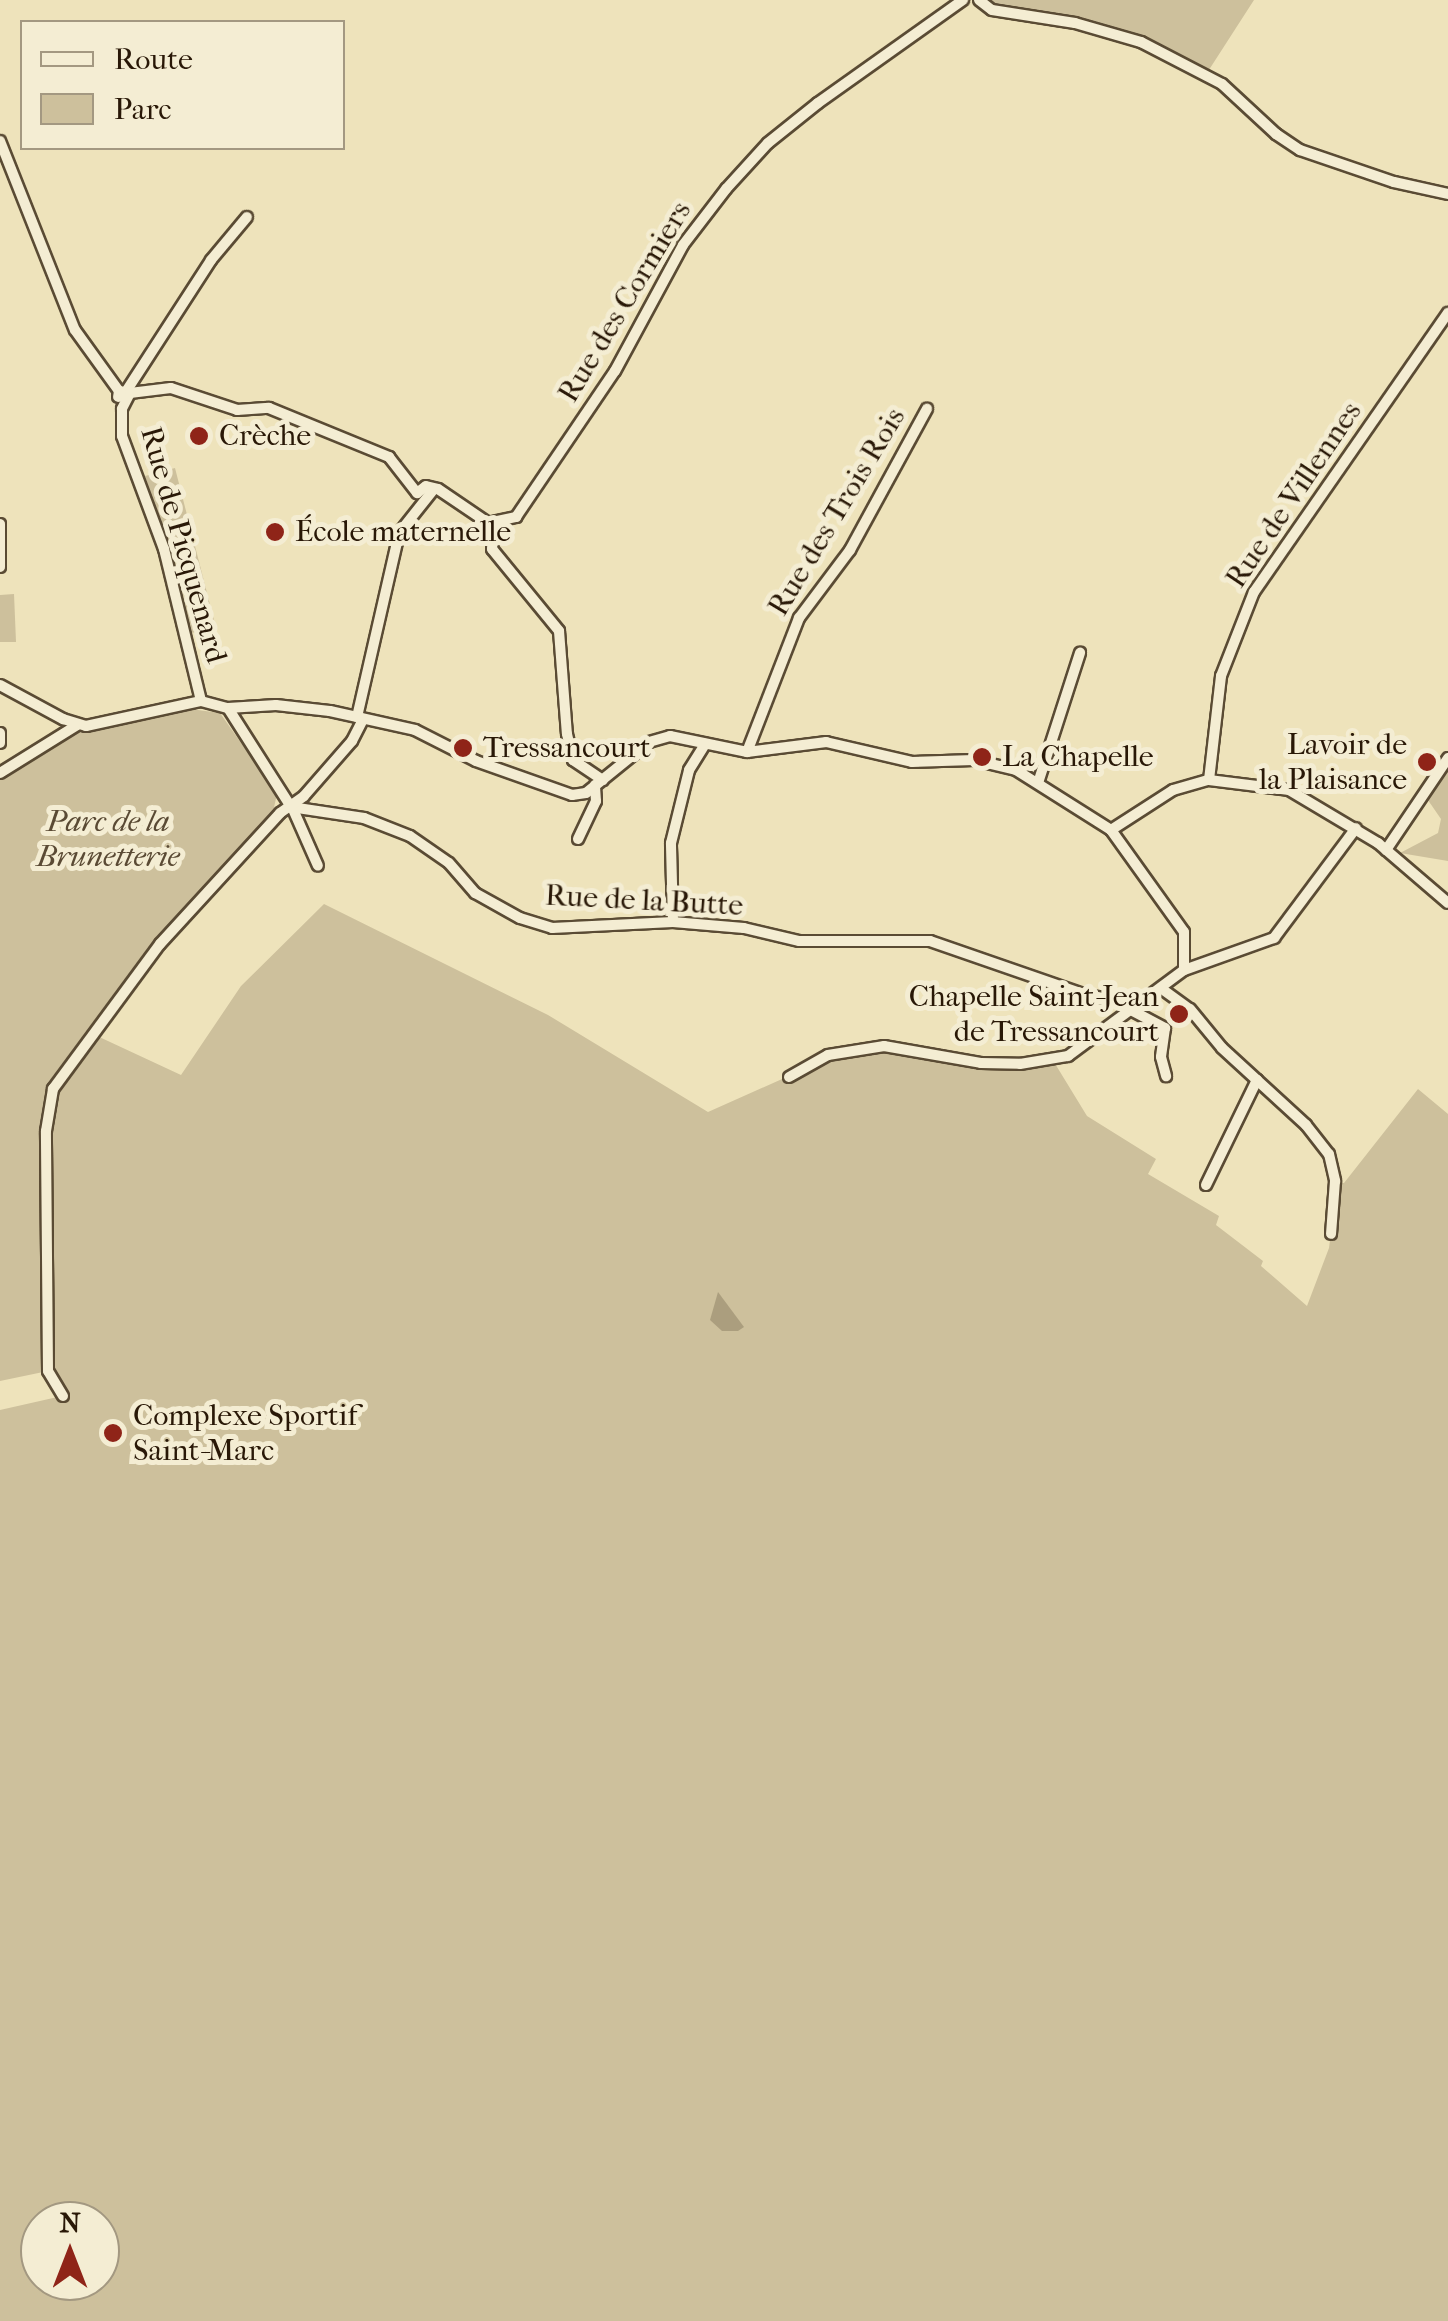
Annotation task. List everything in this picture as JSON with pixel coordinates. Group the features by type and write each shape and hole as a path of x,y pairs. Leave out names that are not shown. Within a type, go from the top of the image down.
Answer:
{"street":[{"name":"Rue des Cormiers","path":"493,524 516,517 531,499 622,361 684,245 726,188 768,143 818,103 963,0"},
{"path":"980,0 992,10 1075,23 1141,42 1222,84 1276,134 1300,150 1394,182 1448,194"},
{"name":"Rue de Picquenard","path":"0,142 75,330 125,394 122,436 164,549 201,701"},
{"path":"125,394 212,260 247,216"},
{"name":"Rue de Villennes","path":"1209,780 1221,676 1254,592 1448,313"},
{"path":"125,394 171,388 238,410 269,408 389,458 418,498"},
{"name":"Rue des Trois Rois","path":"747,752 799,618 850,550 927,409"},
{"path":"63,1396 48,1371 46,1131 53,1090 160,944 352,740 399,533 426,486 482,522 493,524 492,549 559,631 567,734 574,760 599,782"},
{"path":"0,524 0,567"},
{"path":"1038,783 1080,653"},
{"path":"0,685 77,726"},
{"path":"0,772 77,726 201,701 228,708 276,705 415,730 479,762 550,790 572,794 599,782 648,742 670,736 747,752 826,742 912,762 974,760 1016,770 1111,830 1157,900 1184,932 1184,970"},
{"path":"228,708 292,806 318,866"},
{"path":"0,733 0,743"},
{"path":"674,922 671,843 689,770 705,744"},
{"path":"1386,850 1448,758"},
{"path":"1111,830 1173,790 1209,780 1289,790 1356,828 1448,904"},
{"path":"578,839 596,802 599,782"},
{"name":"Rue de la Butte","path":"292,806 364,818 410,836 449,863 474,893 520,918 552,928 674,922 744,928 799,941 930,941 1082,994 1132,1007"},
{"path":"788,1077 828,1055 884,1046 981,1062 1020,1064 1068,1056 1184,970 1274,938 1356,828"},
{"path":"1162,988 1190,1009 1222,1048 1306,1125 1329,1154 1335,1181 1331,1234"},
{"path":"1132,1007 1165,1028 1161,1058 1166,1076"},
{"path":"1206,1184 1258,1080"}],"green space":[{"path":"974,0 1254,0 1205,76 1154,51 1073,24 987,13"},
{"path":"175,468 216,628 191,633 182,589 145,476"},
{"path":"14,594 16,642 0,642 0,595"},
{"name":"Parc de la Brunetterie","path":"176,707 220,713 277,794 273,812 163,941 95,1035 181,1075 241,986 324,904 548,1015 708,1112 829,1058 884,1049 981,1066 1054,1062 1087,1116 1156,1159 1148,1174 1219,1216 1216,1225 1263,1261 1261,1266 1307,1306 1329,1248 1337,1183 1344,1183 1418,1089 1448,1114 1448,2321 0,2321 0,1410 62,1396 48,1371 0,1381 0,770 77,732"},
{"path":"1448,760 1448,861 1400,853 1438,833 1441,819 1421,790"}],"shaded area":[{"path":"718,1292 744,1327 738,1331 722,1331 710,1320"}],"place":[{"name":"Crèche","path":"199,436"},
{"name":"École maternelle","path":"275,532"},
{"name":"Tressancourt","path":"463,748"},
{"name":"La Chapelle","path":"982,757"},
{"name":"Lavoir de la Plaisance","path":"1427,762"},
{"name":"Chapelle Saint-Jean de Tressancourt","path":"1179,1014"},
{"name":"Complexe Sportif Saint-Marc","path":"113,1433"}]}
